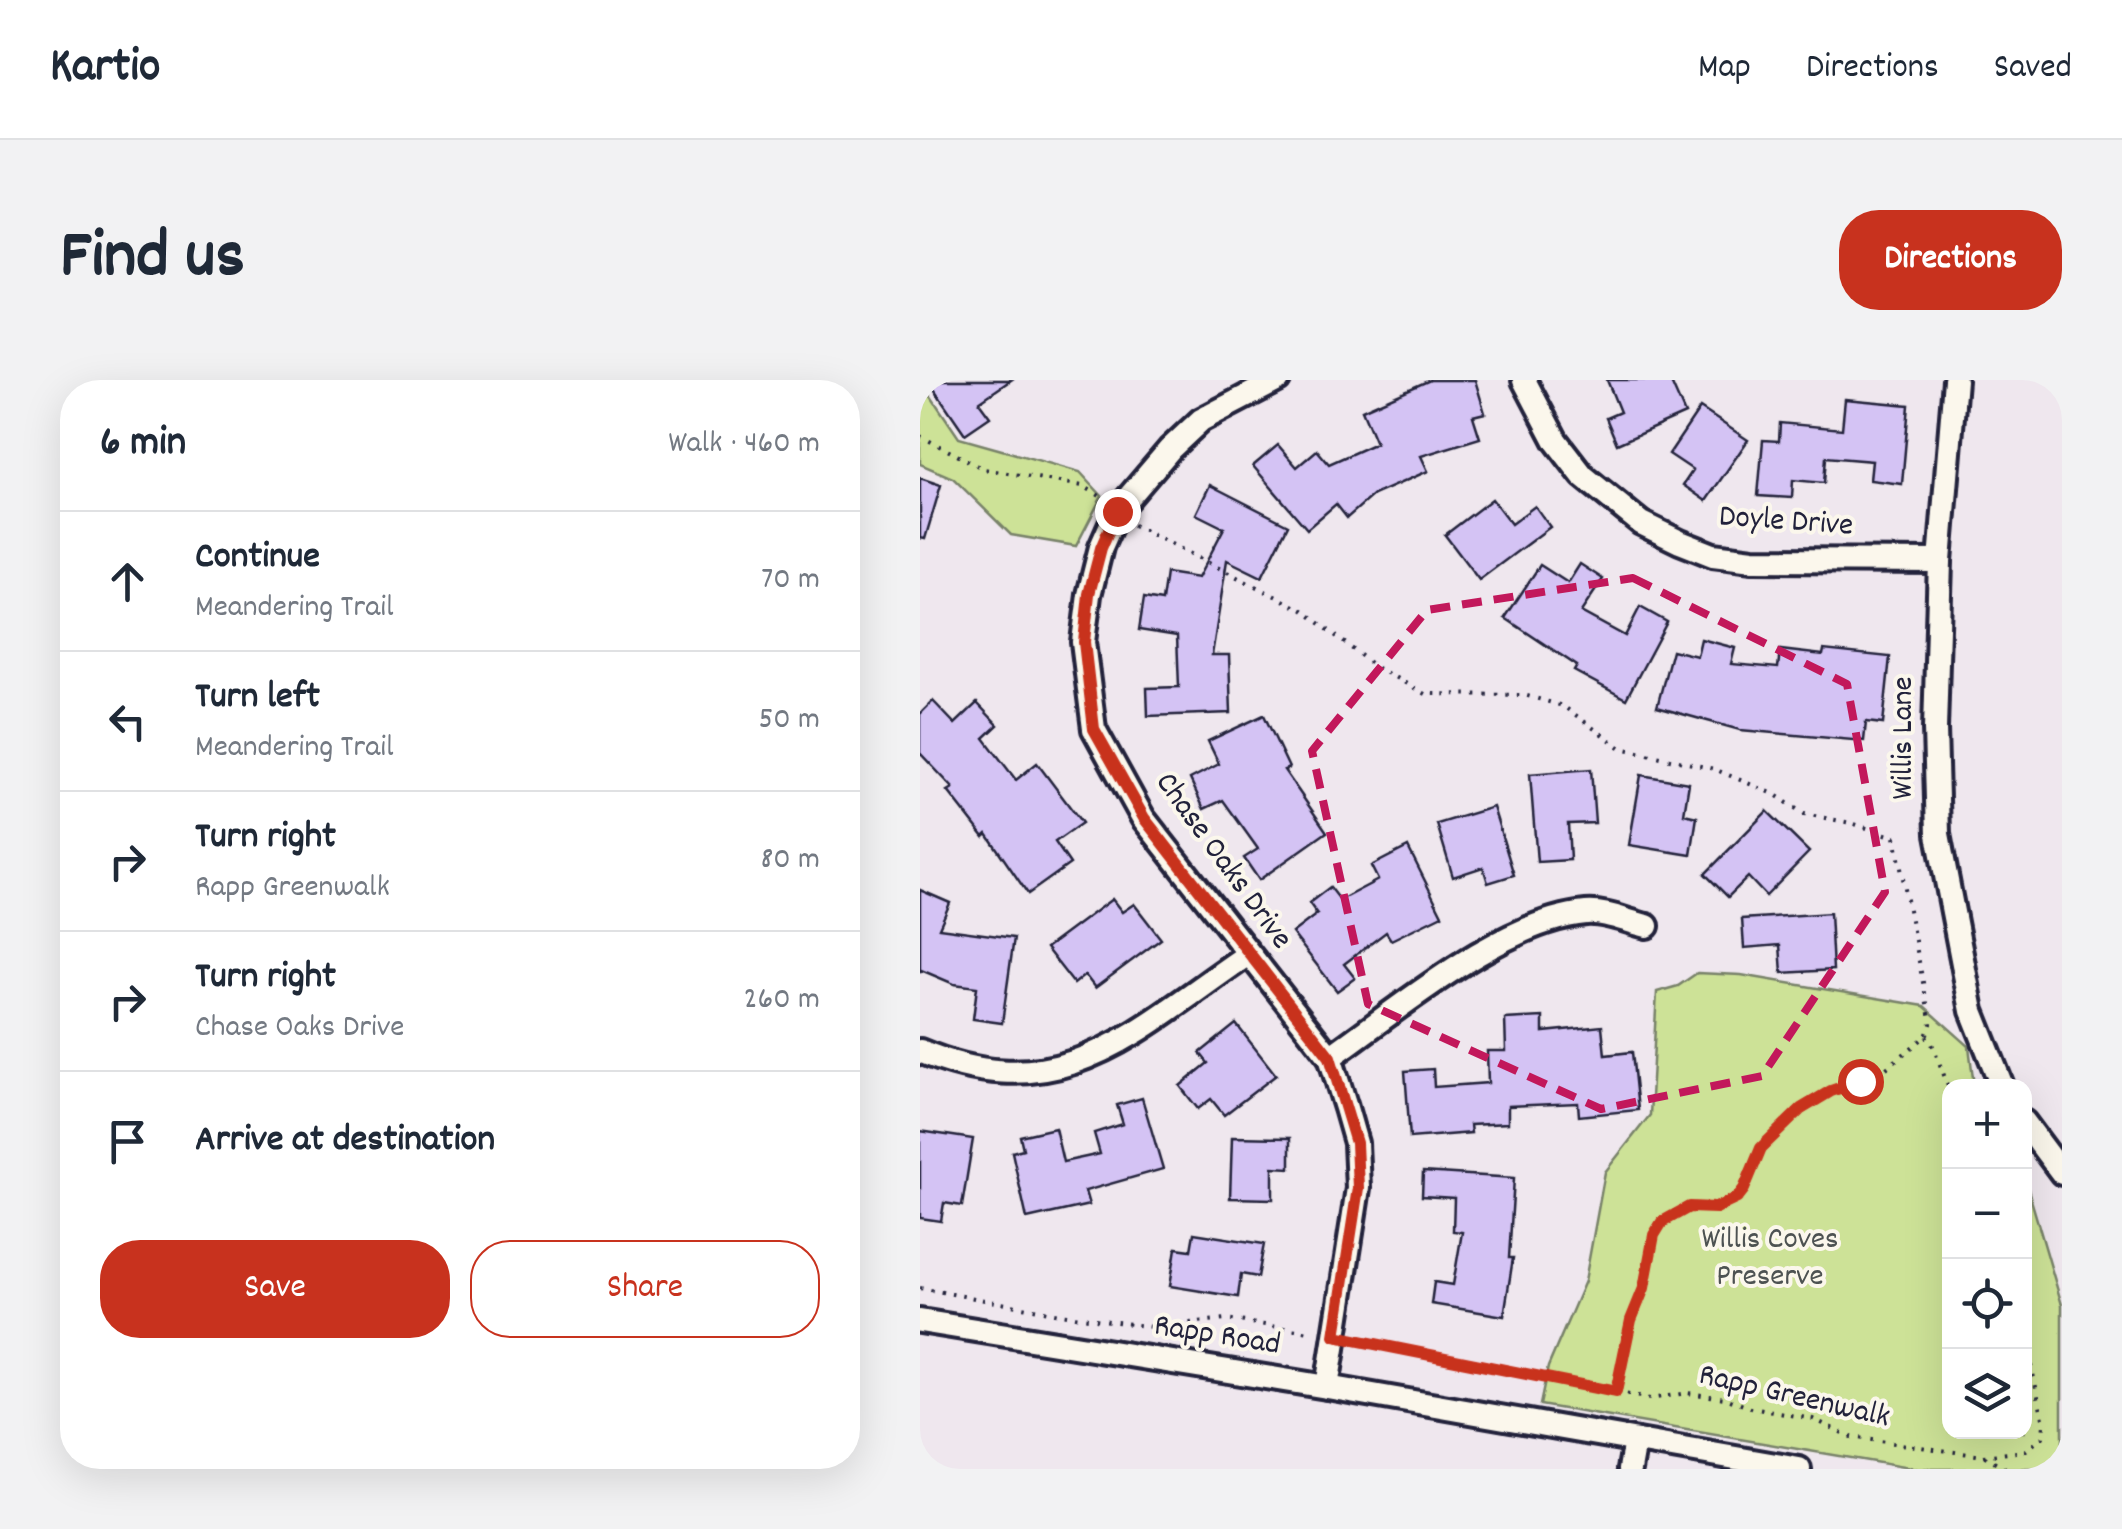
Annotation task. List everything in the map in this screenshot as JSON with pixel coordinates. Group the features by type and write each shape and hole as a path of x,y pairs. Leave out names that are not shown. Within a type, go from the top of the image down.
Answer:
{"street":[{"name":"Chase Oaks Drive","path":"1278,380 1201,420 1170,448 1117,511 1101,548 1089,594 1084,642 1094,729 1144,818 1330,1057 1356,1143 1358,1188 1327,1387"},
{"name":"Doyle Drive","path":"1524,380 1556,441 1583,476 1641,523 1680,542 1713,555 1753,560 1940,561"},
{"name":"Willis Lane","path":"1955,380 1940,561 1935,729 1938,834 1972,1011 1999,1079"},
{"path":"1330,1057 1473,958 1545,920 1591,912 1646,926"},
{"path":"920,1051 965,1068 1044,1072 1105,1051 1248,955"},
{"path":"2032,1133 2062,1173"},
{"name":"Rapp Road","path":"920,1322 1800,1469"},
{"path":"1630,1469 1635,1441"}],"path":[{"path":"920,436 984,470 1083,486 1103,499"},
{"path":"1140,530 1303,610 1374,666 1425,694 1524,694 1563,706 1621,748 1714,769 1774,794 1804,814 1852,823 1895,837 1931,1024 1926,1036 1884,1070 1831,1091 1801,1109 1761,1148 1737,1198 1716,1208 1689,1207 1662,1222 1654,1235 1616,1392"},
{"path":"1926,1036 1945,1079"},
{"name":"Rapp Greenwalk","path":"920,1288 1152,1327 1226,1319 1335,1336 1650,1400 1687,1393 1725,1398 1751,1408 1814,1419 1851,1437 1982,1456 2006,1469"},
{"path":"1982,1456 2025,1450 2043,1437 2044,1423 2028,1349"}],"highlighted area":[{"path":"1633,578 1847,684 1885,892 1762,1076 1601,1109 1368,1004 1312,751 1427,610"}],"green space":[{"path":"920,380 959,438 1080,472 1102,496 1076,546 1011,535 953,478 920,464"},
{"name":"Willis Coves Preserve","path":"1697,973 1741,975 1924,1006 1969,1046 1973,1079 1942,1079 1942,1439 2032,1439 2032,1203 2062,1305 2062,1469 1915,1469 1540,1405 1548,1367 1585,1281 1605,1172 1650,1115 1657,992 1678,986"}],"building":[{"path":"928,380 1011,380 979,402 990,417 965,434"},
{"path":"1430,380 1475,380 1485,413 1473,416 1480,438 1421,456 1428,471 1373,495 1347,518 1336,504 1307,529 1253,466 1278,445 1297,467 1317,450 1329,464 1376,443 1362,410"},
{"path":"1607,380 1670,380 1685,414 1617,444 1606,418 1620,412"},
{"path":"1845,399 1909,405 1902,484 1870,480 1872,461 1826,457 1824,483 1793,480 1792,498 1758,496 1763,440 1779,441 1780,423 1842,429"},
{"path":"1700,408 1748,440 1706,501 1683,485 1693,470 1669,454"},
{"path":"920,478 941,485 925,539 920,538"},
{"path":"1210,485 1288,525 1262,577 1227,560 1212,655 1229,655 1231,713 1148,716 1147,688 1179,687 1177,636 1139,630 1144,598 1162,601 1166,573 1198,578 1224,528 1196,514"},
{"path":"1492,499 1511,524 1535,506 1550,527 1479,580 1445,535"},
{"path":"1580,564 1603,579 1581,612 1625,636 1640,607 1667,622 1626,699 1574,671 1577,666 1505,618 1540,565 1568,583"},
{"path":"1701,639 1735,648 1731,664 1778,668 1780,650 1890,657 1883,724 1866,722 1864,741 1740,730 1657,707 1672,650 1697,656"},
{"path":"933,701 955,724 977,703 998,725 984,738 1016,780 1037,763 1082,823 1055,842 1070,864 1028,894 987,834 984,837 948,791 953,788 920,753 920,714"},
{"path":"1264,715 1289,768 1284,770 1327,832 1259,880 1244,858 1258,849 1223,800 1204,809 1190,779 1219,764 1208,741"},
{"path":"1591,769 1595,823 1568,824 1570,860 1537,862 1530,774"},
{"path":"1641,775 1689,783 1684,814 1697,817 1691,855 1629,845"},
{"path":"1493,807 1514,875 1488,883 1483,867 1453,877 1437,824"},
{"path":"1767,811 1809,852 1766,896 1748,877 1728,897 1705,874"},
{"path":"1408,847 1442,915 1391,940 1386,932 1344,964 1355,978 1337,991 1292,933 1317,914 1309,903 1330,887 1340,900 1378,880 1371,866"},
{"path":"920,890 950,903 939,928 1014,938 1002,1023 973,1019 977,987 954,984 921,970 920,973"},
{"path":"1112,899 1122,912 1134,904 1161,939 1095,988 1085,975 1074,984 1046,948"},
{"path":"1830,913 1833,970 1782,973 1780,945 1744,948 1742,919"},
{"path":"1543,1017 1543,1032 1602,1026 1605,1055 1632,1052 1638,1110 1579,1116 1578,1103 1508,1106 1508,1123 1470,1125 1471,1133 1410,1138 1405,1071 1433,1069 1434,1087 1488,1083 1487,1051 1506,1051 1505,1019"},
{"path":"1236,1024 1276,1075 1224,1115 1211,1099 1198,1109 1180,1086 1208,1063 1200,1053"},
{"path":"1142,1098 1163,1169 1085,1191 1089,1205 1027,1219 1012,1152 1023,1149 1020,1136 1055,1128 1063,1162 1100,1154 1094,1133 1123,1124 1117,1105"},
{"path":"920,1131 973,1139 962,1206 944,1203 941,1221 920,1218"},
{"path":"1232,1137 1290,1138 1290,1168 1273,1167 1273,1199 1230,1198"},
{"path":"1423,1172 1514,1178 1509,1258 1513,1258 1504,1316 1431,1304 1434,1282 1453,1285 1462,1232 1453,1231 1454,1198 1422,1196"},
{"path":"1194,1233 1264,1244 1258,1277 1241,1274 1238,1297 1170,1286 1176,1248 1191,1250"}],"route":[{"path":"1117,511 1101,548 1089,594 1084,642 1094,729 1144,818 1330,1057 1356,1143 1358,1188 1335,1336 1616,1392 1654,1235 1662,1222 1689,1207 1728,1205 1744,1189 1761,1148 1801,1109 1831,1091 1860,1081"}]}
